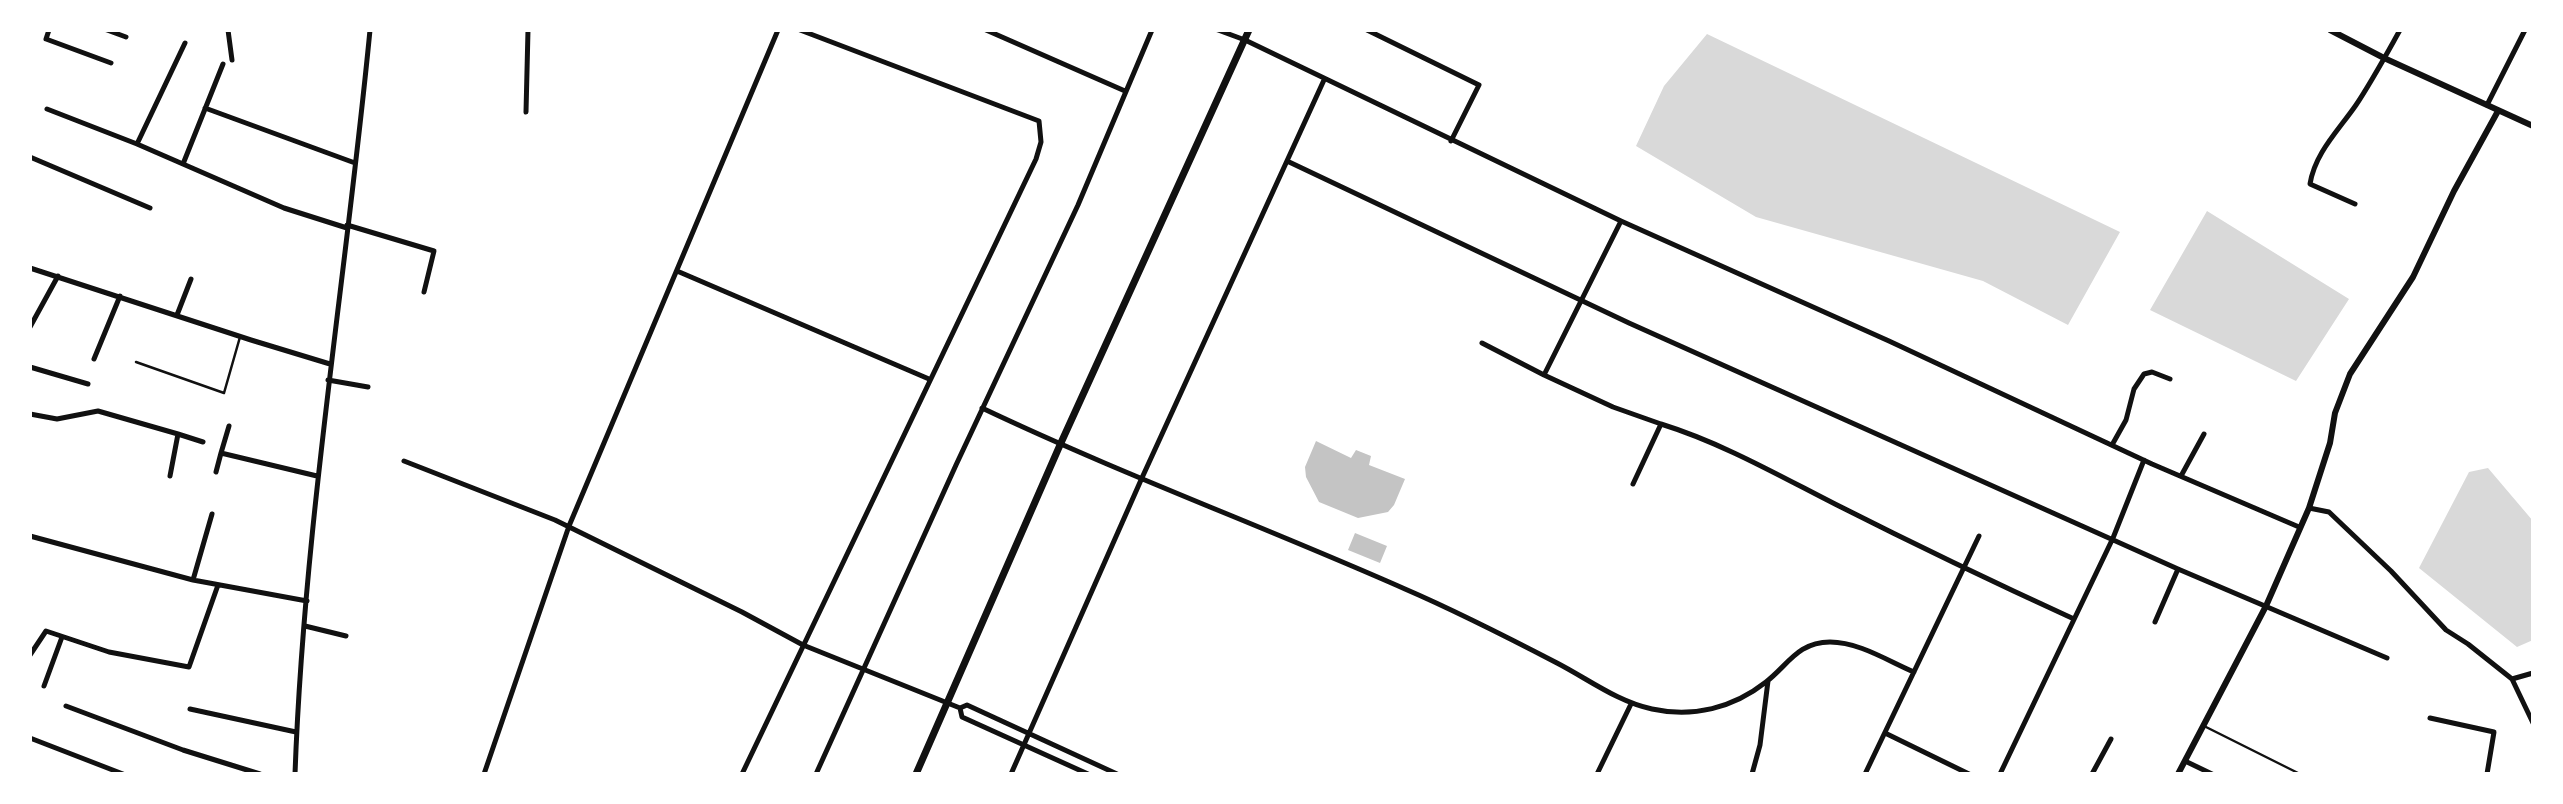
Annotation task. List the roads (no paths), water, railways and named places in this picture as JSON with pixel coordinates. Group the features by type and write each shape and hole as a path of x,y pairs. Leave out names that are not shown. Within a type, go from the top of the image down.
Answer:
{"main road":[{"path":"916,774 1060,445 1249,30"}],"street":[{"path":"49,30 46,39 111,63"},
{"path":"107,30 126,37"},
{"path":"228,30 232,60"},
{"path":"295,774 317,476 370,30"},
{"path":"526,112 528,30"},
{"path":"484,774 569,526 778,30"},
{"path":"742,774 1036,159 1041,142 1039,121 800,30"},
{"path":"986,30 1125,91"},
{"path":"816,774 862,668 1078,205 1152,30"},
{"path":"1218,30 1244,40 1620,221 2144,460 2299,527"},
{"path":"1367,30 1479,85 1451,141"},
{"path":"2330,30 2384,58 2533,126"},
{"path":"2354,204 2310,184 2317,157 2357,103 2400,30"},
{"path":"2487,105 2525,30"},
{"path":"137,144 185,43"},
{"path":"183,164 223,64"},
{"path":"1011,774 1141,480 1324,80"},
{"path":"205,108 355,163"},
{"path":"47,109 137,144 284,208 434,251 424,292"},
{"path":"2178,774 2266,606 2309,508 2330,443 2335,413 2350,374 2413,277 2454,191 2498,111"},
{"path":"30,157 150,208"},
{"path":"1287,161 1581,300 2178,569 2387,658"},
{"path":"1544,375 1620,221"},
{"path":"30,268 330,364"},
{"path":"677,271 929,380"},
{"path":"30,327 58,276"},
{"path":"177,315 191,279"},
{"path":"94,359 120,296"},
{"path":"1482,342 1613,407 1685,432 1763,466 1964,569 2074,619"},
{"path":"30,367 88,384"},
{"path":"2112,445 2126,420 2134,389 2144,374 2151,372 2170,379"},
{"path":"328,380 368,387"},
{"path":"982,408 1141,480 1406,589 1557,663 1632,704 1679,713 1724,706 1746,696 1768,681 1803,647 1817,643 1848,644 1914,672"},
{"path":"30,414 57,419 98,411 203,442"},
{"path":"1633,484 1661,424"},
{"path":"216,472 229,426"},
{"path":"170,475 178,434"},
{"path":"2181,476 2204,434"},
{"path":"221,453 317,476"},
{"path":"2000,774 2113,538 2144,460"},
{"path":"404,461 569,526 743,611 803,645 960,708 967,705 1117,774"},
{"path":"2309,508 2329,512 2391,571 2446,630 2512,679 2533,723"},
{"path":"193,580 212,514"},
{"path":"30,536 218,586 307,601"},
{"path":"1865,774 1979,536"},
{"path":"2155,622 2178,569"},
{"path":"30,655 46,631 109,652 189,667 218,586"},
{"path":"305,625 346,636"},
{"path":"44,686 62,637"},
{"path":"2512,679 2533,673"},
{"path":"1752,774 1760,745 1768,681"},
{"path":"1597,774 1632,704"},
{"path":"66,706 183,750 260,774"},
{"path":"960,708 962,717 1088,774"},
{"path":"190,709 296,732"},
{"path":"2430,718 2494,732 2487,774"},
{"path":"1885,733 1969,774"},
{"path":"30,738 123,774"},
{"path":"2092,774 2111,739"},
{"path":"2185,761 2211,774"}],"lane":[{"path":"136,362 224,393 240,337"},
{"path":"2203,726 2300,774"}]}
